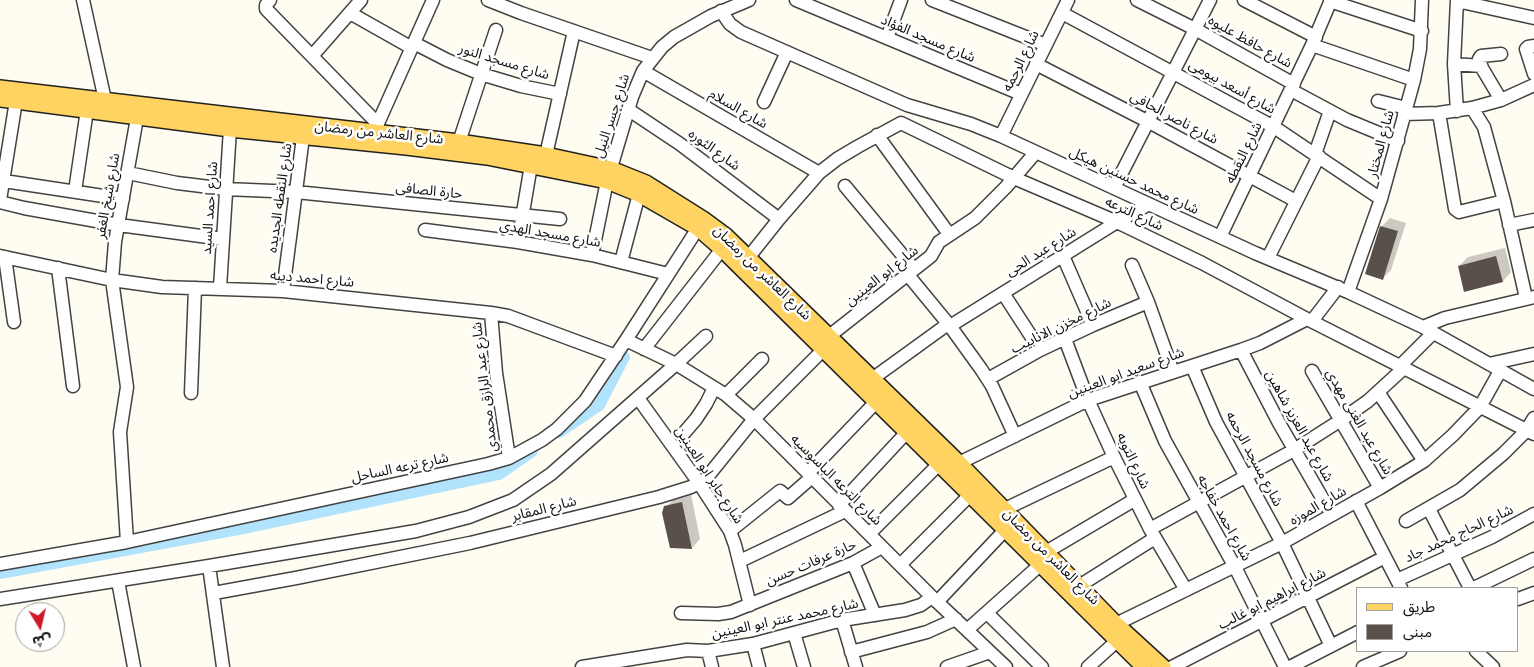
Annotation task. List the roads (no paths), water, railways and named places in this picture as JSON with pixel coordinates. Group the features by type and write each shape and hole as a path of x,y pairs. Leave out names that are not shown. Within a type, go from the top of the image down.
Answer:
{"main road":[{"name":"شارع العاشر من رمضان","path":"0,88 376,128 546,155 609,175 646,183 726,236 826,343 876,402 1006,530 1079,586 1116,624 1163,667"},
{"name":"شارع العاشر من رمضان","path":"0,99 137,118 487,157 531,166 609,175 698,228 826,343 872,380 958,463 1003,510 1044,558 1144,667"}],"street":[{"path":"83,0 105,100"},
{"path":"312,56 361,0"},
{"path":"268,4 376,128 433,0"},
{"path":"488,0 521,14 652,58"},
{"name":"شارع جسر النيل","path":"592,255 609,175 632,97 643,71 652,58 674,37 721,11 749,0"},
{"name":"شارع مسجد الفؤاد","path":"796,0 1021,94"},
{"path":"887,38 901,0"},
{"path":"932,0 1046,44"},
{"name":"شارع الرحمه","path":"1001,136 1068,0"},
{"name":"شارع حافظ عليوه","path":"1137,0 1195,29 1330,111 1398,141"},
{"path":"1114,188 1210,0"},
{"path":"1244,0 1314,41 1414,80"},
{"name":"شارع المختار","path":"1310,320 1343,289 1381,199 1414,80 1422,31 1422,0"},
{"path":"1457,111 1454,64 1457,0 1534,18"},
{"path":"1330,1 1422,31"},
{"name":"شارع النقطه","path":"1220,237 1293,87 1330,1"},
{"name":"شارع محمد حسنين هيكل","path":"721,11 730,24 741,32 907,105 971,124 1001,136 1220,237 1343,289 1428,330 1534,389"},
{"name":"شارع مسجد النور","path":"350,13 413,45 481,74 521,86 560,94"},
{"name":"شارع أسعد بيومى","path":"1062,13 1274,127 1381,199"},
{"path":"459,142 496,30"},
{"path":"546,155 574,31"},
{"path":"1534,46 1526,49 1534,74"},
{"path":"764,102 787,52"},
{"path":"1501,54 1481,56 1479,58 1481,66 1501,100"},
{"name":"شارع ناصر الحافي","path":"1036,64 1296,201"},
{"path":"1454,64 1481,66"},
{"name":"شارع السلام","path":"643,71 819,173"},
{"path":"1378,101 1405,111 1439,113 1472,108 1501,100 1534,85"},
{"path":"16,101 0,201 24,208 119,225 223,239"},
{"path":"1079,586 1152,533 1199,502 1294,450 1341,420 1378,392 1402,367 1428,330 1445,318 1530,298 1484,127 1472,108"},
{"path":"75,192 87,110"},
{"name":"شارع الثوره","path":"629,110 680,144 779,219"},
{"path":"1268,258 1317,155 1330,111"},
{"path":"1439,113 1455,209 1460,212 1504,201"},
{"name":"شارع شيخ الغفر","path":"127,542 120,432 127,387 112,280 113,260 137,118"},
{"name":"شارع الترعه","path":"748,258 819,173 837,159 877,135 897,124 904,124 1014,178 1117,222 1202,263 1530,433"},
{"name":"شارع احمد السيد","path":"220,288 230,129"},
{"path":"877,135 949,234"},
{"name":"شارع النقطه الجديده","path":"283,291 303,137"},
{"name":"شارع ابو العينين","path":"826,343 932,255 938,242 975,218 1036,152"},
{"path":"518,242 531,166"},
{"name":"حارة الصافى","path":"128,173 177,183 226,189 296,192 560,219"},
{"path":"4,180 123,199"},
{"path":"845,186 911,272 988,379 1016,436"},
{"path":"621,262 639,194"},
{"name":"شارع عبد الحى","path":"872,380 949,325 1148,204"},
{"path":"1510,225 1534,220"},
{"name":"شارع ترعه الساحل","path":"0,564 127,542 488,464 508,458 542,440 572,415 585,401 698,228"},
{"name":"شارع مسجد الهدي","path":"425,230 518,242 592,255 668,274"},
{"path":"644,349 722,248"},
{"path":"3,256 14,322"},
{"name":"شارع احمد ديبه","path":"3,256 112,280 162,287 283,291 491,313 508,316 616,356"},
{"path":"1063,256 1093,325"},
{"path":"1132,265 1148,302 1173,372"},
{"path":"58,268 73,386"},
{"path":"191,393 195,288"},
{"path":"1003,293 1040,350"},
{"name":"شارع مخزن الانابيب","path":"988,379 1040,350 1148,302"},
{"name":"شارع عبد الرازق محمدي","path":"491,313 496,374 508,458"},
{"name":"شارع سعيد ابو العينين","path":"958,463 1088,400 1241,350 1310,320"},
{"path":"0,600 416,531 484,512 513,500 551,474 706,336"},
{"name":"شارع التوبه","path":"1065,338 1088,400 1134,500 1186,590"},
{"name":"شارع الترعه الباسوسيه","path":"626,340 676,364 726,395 754,420 882,548 1006,667"},
{"name":"شارع المقابر","path":"214,593 470,543 659,497 700,483 708,476 754,420 826,343"},
{"name":"شارع عبد العزيز شاهين","path":"1241,350 1264,397 1332,515"},
{"path":"1495,368 1534,354"},
{"path":"726,395 762,359"},
{"name":"شارع مسجد الرحمه","path":"1192,366 1207,404 1282,543 1331,646"},
{"name":"شارع الموزه","path":"1116,624 1282,543 1424,461 1480,407 1495,368"},
{"name":"شارع عبد الغنى مهدي","path":"1312,371 1380,488"},
{"name":"شارع احمد خفاجه","path":"1140,382 1165,441 1235,566 1284,667"},
{"path":"684,433 696,419 714,388"},
{"path":"1378,392 1424,461"},
{"name":"شارع جابر ابو العينين","path":"638,398 700,483 730,531 736,545 750,605"},
{"path":"730,531 780,491 788,498 876,402"},
{"path":"1406,521 1460,490 1530,433 1534,418"},
{"path":"740,562 842,508 907,432"},
{"path":"1003,510 1114,457"},
{"path":"869,534 940,463"},
{"path":"900,565 971,494"},
{"path":"967,630 1044,558 1134,500"},
{"path":"1356,501 1399,584"},
{"path":"1429,509 1469,587"},
{"name":"شارع الحاج محمد جاد","path":"1399,584 1534,514"},
{"name":"شارع محمد عنتر ابو العينين","path":"587,667 629,663 687,650 708,651 753,644 842,620 905,610 921,605 935,599 1006,530"},
{"name":"حارة عرفات حسن","path":"680,613 718,614 750,605 853,563 882,548"},
{"name":"شارع ابراهيم ابو غالب","path":"1172,667 1385,557"},
{"path":"1476,587 1534,559"},
{"path":"853,563 875,615"},
{"path":"210,566 223,667"},
{"path":"118,581 134,667"},
{"path":"987,612 1042,667"},
{"path":"842,620 856,667"},
{"path":"851,652 927,632 956,620"},
{"path":"794,633 804,667"},
{"path":"1290,667 1356,633"},
{"path":"1088,667 1118,640"},
{"path":"753,644 759,667"},
{"path":"708,651 712,667"},
{"path":"947,667 990,652"},
{"path":"1363,667 1398,652"},
{"path":"1477,652 1493,667"},
{"path":"663,654 666,667"}],"waterway":[{"path":"559,432 599,405 624,357"},
{"path":"0,573 249,527 499,474 532,451"}]}
